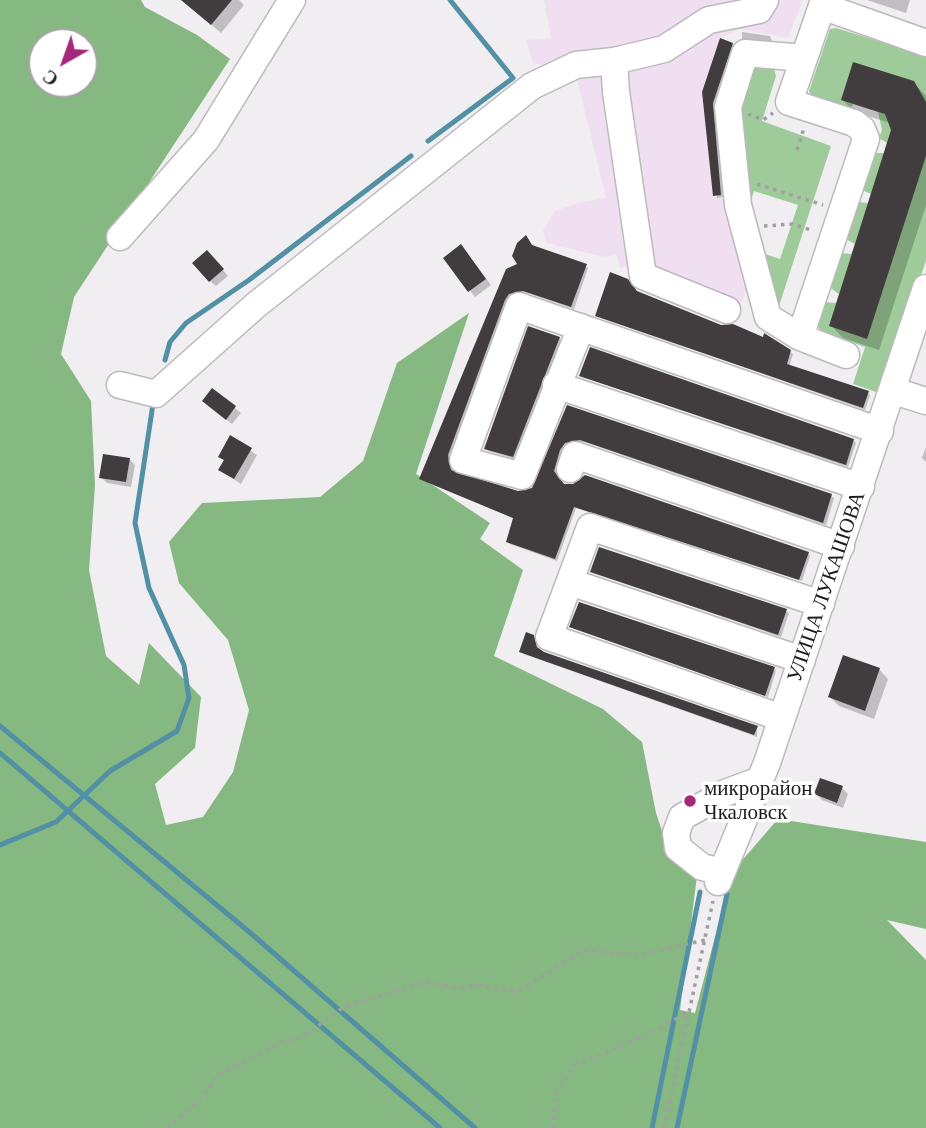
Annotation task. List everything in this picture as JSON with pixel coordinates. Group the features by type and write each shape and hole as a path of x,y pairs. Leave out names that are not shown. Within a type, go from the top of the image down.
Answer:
{"street":[{"path":"120,237 206,140 292,0"},
{"path":"120,385 156,394 266,297 531,86 576,65 614,61 664,49 709,20 759,10 765,0"},
{"path":"800,337 866,139 863,129 854,123 789,102 804,58 817,2 926,43"},
{"path":"804,58 745,53 728,107 735,177 744,228 768,317 800,337 846,355"},
{"path":"614,61 615,92 643,276 727,310"},
{"name":"УЛИЦА ЛУКАШОВА","path":"720,877 782,718 894,391 926,288"},
{"path":"581,327 522,476 463,460 519,306 581,327 880,431"},
{"path":"556,385 861,487"},
{"path":"894,391 926,401"},
{"path":"570,469 575,455 841,546"},
{"path":"782,718 549,637 590,527 821,604"},
{"path":"570,582 802,660"},
{"path":"720,877 678,848 676,833 682,817 725,793 760,780"}],"path":[{"path":"728,107 763,120 789,102"},
{"path":"735,177 842,211"},
{"path":"744,228 792,224 833,237"},
{"path":"664,1128 720,877"},
{"path":"167,1128 203,1097 218,1075 281,1042 303,1037 345,1006 428,982 458,988 476,985 517,992 584,950 638,955 705,940"},
{"path":"553,1128 555,1094 575,1065 653,1032 690,1011"}],"shaded area":[{"path":"544,0 803,0 788,38 739,29 720,38 702,92 713,196 729,201 749,287 739,307 641,263 620,268 617,255 604,257 546,243 543,230 555,211 577,203 606,198 575,71 533,63 526,40 551,38"}],"green space":[{"path":"0,0 141,0 145,7 197,35 230,59 74,297 61,354 91,401 95,485 89,570 106,656 139,685 149,643 201,697 195,748 155,784 166,825 203,817 233,772 249,710 228,640 179,583 169,542 202,503 320,497 363,461 397,363 469,313 416,474 490,523 480,539 523,570 494,656 603,709 642,742 656,813 669,852 697,876 680,1010 695,1013 732,872 778,819 926,842 926,929 887,920 926,960 926,1128 0,1128"},
{"path":"836,28 926,56 926,261 879,393 853,384 865,347 822,332 817,325 823,302 836,303 839,294 829,287 839,253 851,254 855,244 844,238 856,202 868,203 871,194 864,191 863,184 873,153 884,153 887,143 879,138 882,130 878,112 853,104 850,111 811,96 809,91 830,29"},
{"path":"750,64 774,69 776,76 762,121 831,146 777,312 756,251 780,259 798,205 754,191 747,213 737,89"}],"building":[{"path":"181,0 232,0 211,25"},
{"path":"720,38 733,43 713,103 721,195 713,196 702,92"},
{"path":"853,62 914,81 926,102 926,156 867,339 829,326 891,130 885,114 841,100"},
{"path":"526,235 532,245 587,264 571,307 523,291 509,294 505,300 448,455 451,470 518,491 532,488 567,405 832,494 823,523 580,440 565,443 560,450 554,471 564,484 573,484 585,475 809,552 799,580 574,507 555,559 506,542 513,518 419,479 506,269 517,264 512,256 517,243"},
{"path":"461,244 486,279 468,292 443,258"},
{"path":"207,250 224,269 209,282 192,263"},
{"path":"610,272 628,279 637,291 721,325 733,324 763,337 764,333 791,350 787,364 869,391 863,408 595,316"},
{"path":"528,326 560,337 513,457 484,449"},
{"path":"590,347 854,439 846,465 579,376"},
{"path":"212,388 236,406 226,420 202,401"},
{"path":"230,435 252,448 234,479 218,470 224,460 218,457"},
{"path":"103,454 130,458 126,482 99,478"},
{"path":"599,547 787,609 778,635 590,572"},
{"path":"579,602 775,667 765,696 569,627"},
{"path":"526,632 534,635 537,647 544,652 758,726 754,735 519,652"},
{"path":"843,655 880,668 865,711 828,697"},
{"path":"820,778 843,786 837,803 814,794"}],"waterway":[{"path":"428,141 513,78 450,0"},
{"path":"165,360 170,342 186,323 249,280 411,156"},
{"path":"0,845 56,822 110,771 177,731 189,698 184,665 149,588 135,523 153,404"},
{"path":"0,726 247,930 475,1128"},
{"path":"0,753 440,1128"},
{"path":"652,1128 700,892"},
{"path":"677,1128 727,894"}],"place":[{"name":"микрорайон Чкаловск","path":"690,801"}]}
